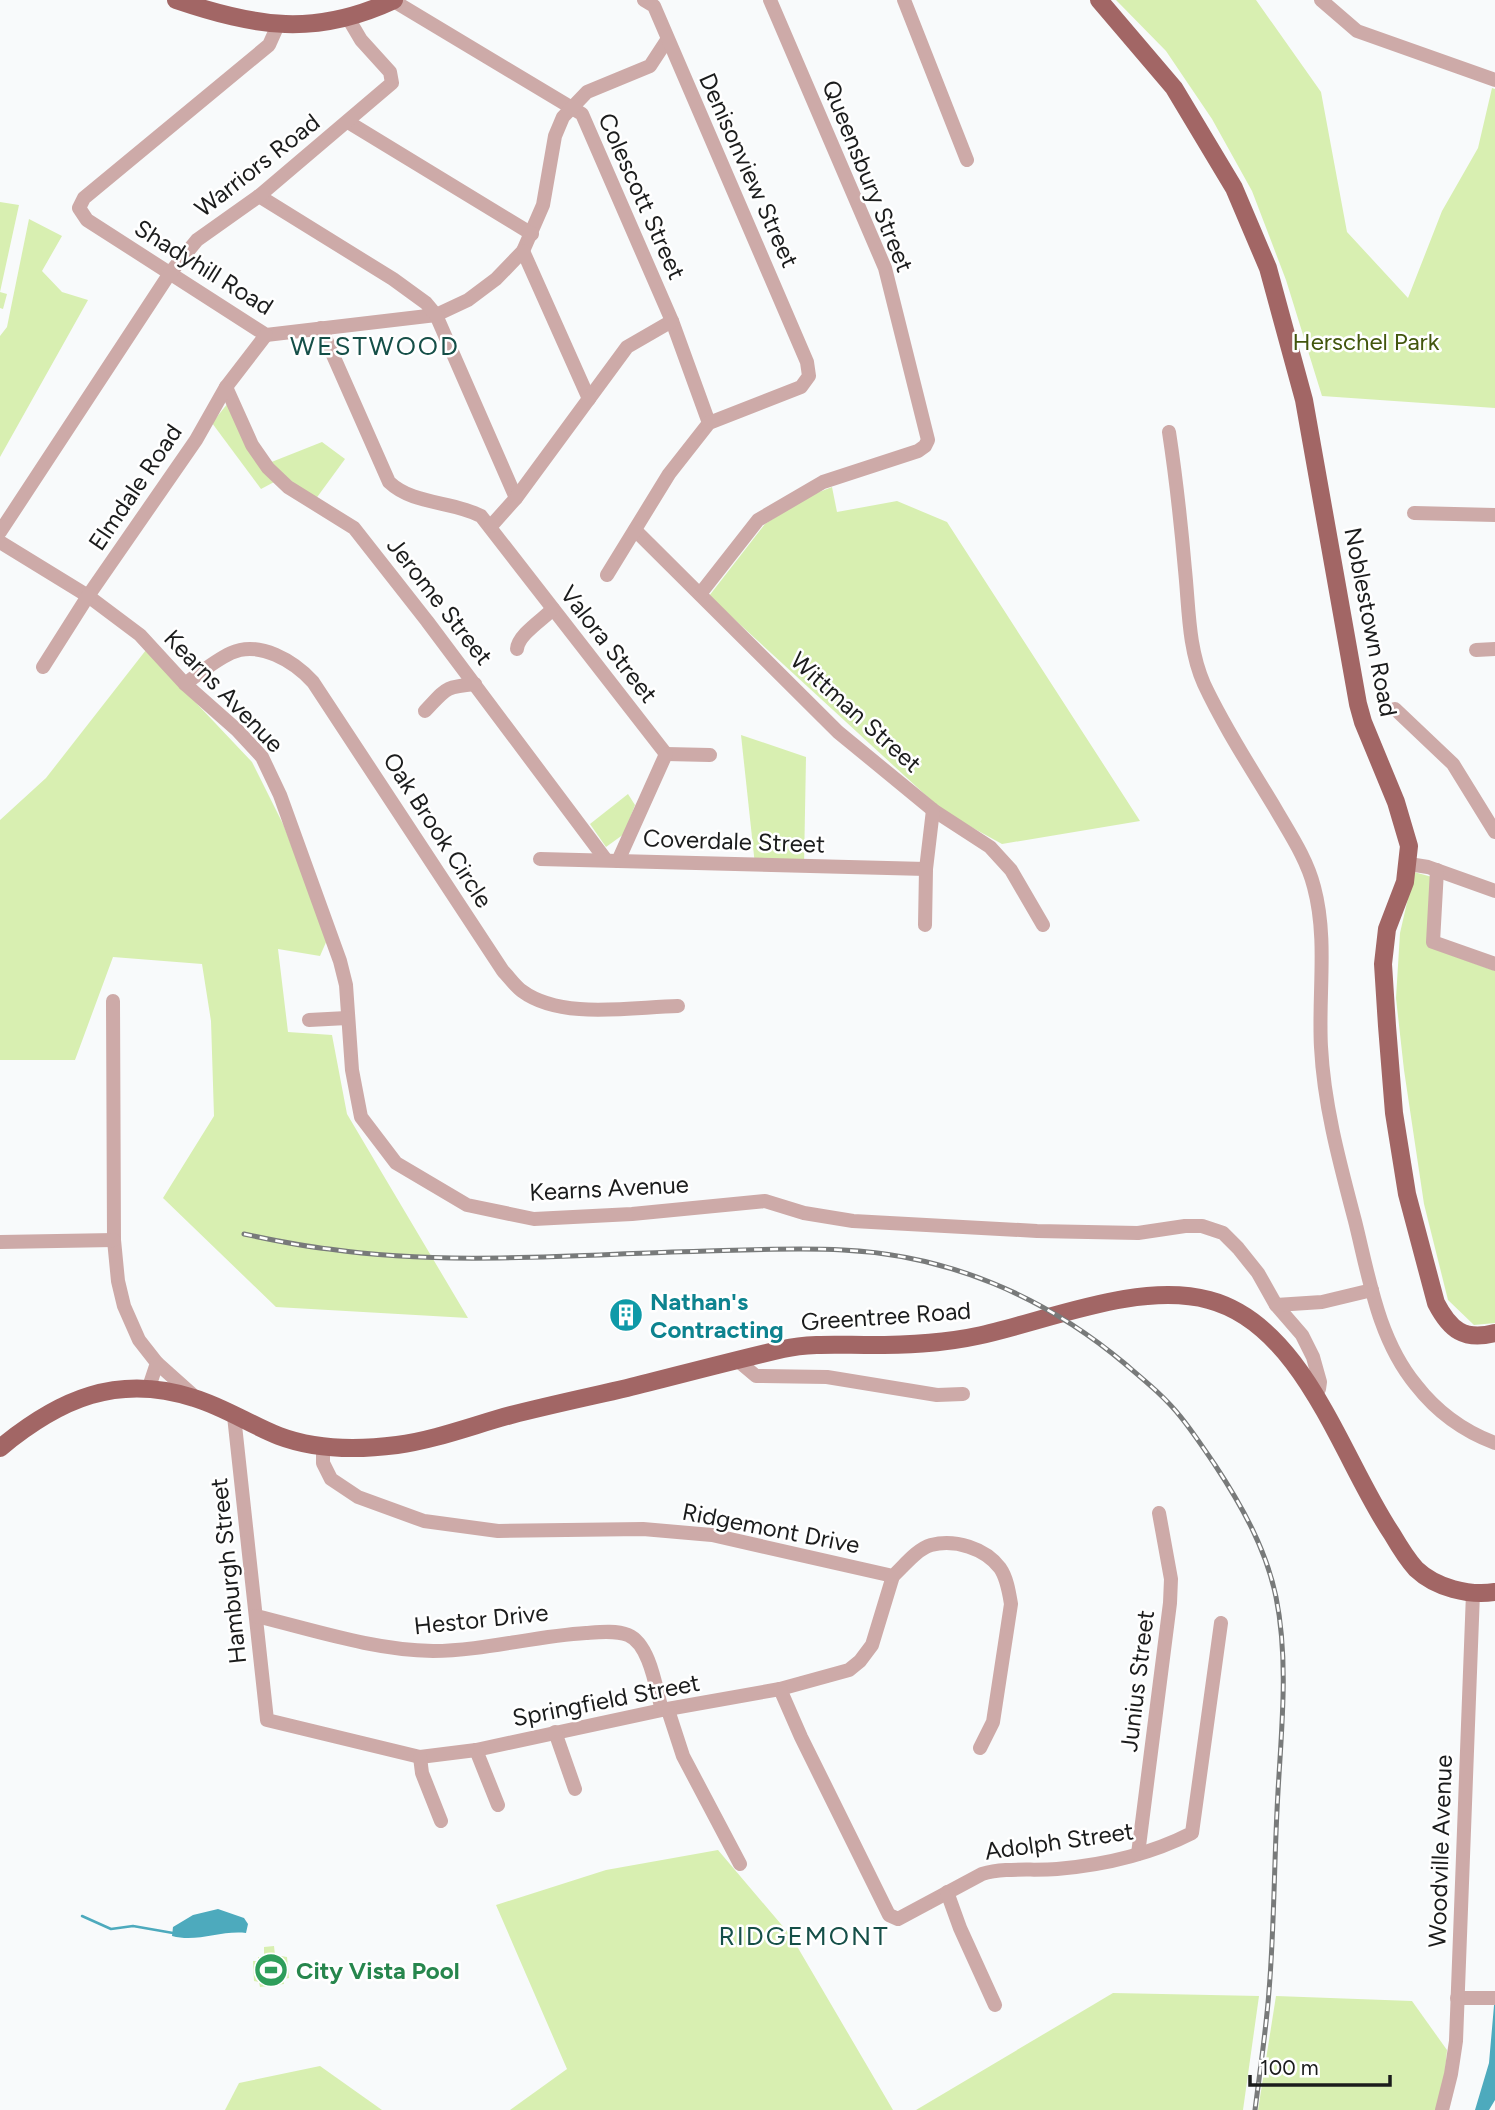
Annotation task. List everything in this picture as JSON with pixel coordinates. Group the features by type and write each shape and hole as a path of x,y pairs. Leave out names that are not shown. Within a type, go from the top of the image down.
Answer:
{"main road":[{"path":"176,0 243,20 278,25 313,24 348,18 393,0"},
{"name":"Noblestown Road","path":"1099,0 1174,88 1234,188 1268,268 1304,400 1358,704 1409,846 1405,883 1387,929 1383,964 1394,1113 1407,1194 1436,1303 1442,1315 1455,1329 1471,1336 1481,1337 1495,1333"},
{"name":"Greentree Road","path":"0,1448 27,1426 58,1407 95,1393 149,1387 196,1398 283,1437 324,1447 401,1445 570,1400 789,1348 944,1342 1116,1301 1144,1296 1185,1296 1225,1305 1250,1318 1270,1335 1293,1362 1314,1395 1373,1506 1416,1568 1444,1586 1473,1593 1495,1592"}],"street":[{"name":"Colescott Street","path":"393,0 582,114 672,321 709,423"},
{"name":"Denisonview Street","path":"644,0 654,6 807,362 809,376 801,387 709,423"},
{"name":"Queensbury Street","path":"700,594 758,520 823,482 918,451 928,440 885,268 770,0"},
{"path":"904,0 967,160"},
{"path":"1321,0 1357,31 1495,80"},
{"name":"Warriors Road","path":"0,533 170,273 197,240 258,196 393,83 390,72 361,40 348,18"},
{"name":"Shadyhill Road","path":"278,25 269,45 84,198 79,208 88,220 266,335 436,315 467,300 496,279 523,251 532,234 543,205 555,136 563,117 587,92 650,66 667,40"},
{"path":"348,122 532,234"},
{"path":"258,196 393,279 426,303 436,315 516,498"},
{"path":"523,251 589,399"},
{"path":"321,327 384,474 396,489 427,500 468,509 491,526 516,498 627,347 672,321"},
{"name":"Elmdale Road","path":"43,667 88,596 196,440 226,387 266,335"},
{"name":"Jerome Street","path":"226,387 252,445 268,468 288,486 354,528 612,860"},
{"path":"607,575 669,474 709,423"},
{"path":"1169,432 1179,502 1191,645 1203,682 1305,860 1316,896 1321,938 1322,1062 1334,1138 1372,1290 1394,1353 1415,1385 1457,1424 1495,1443"},
{"path":"1413,513 1494,519"},
{"name":"Valora Street","path":"491,526 666,754"},
{"name":"Wittman Street","path":"635,530 838,732 933,810 990,847 1011,870 1043,925"},
{"name":"Kearns Avenue","path":"0,542 88,596 140,635 185,684 262,757 272,775 340,961 346,985 352,1070 361,1118 396,1163 467,1205 534,1219 632,1214 765,1201 804,1213 853,1221 1037,1231 1138,1233 1202,1226 1223,1233 1238,1248 1258,1273 1276,1304 1302,1335 1313,1357 1320,1382 1314,1395"},
{"path":"517,649 524,634 540,623 553,609"},
{"path":"1476,650 1495,649"},
{"name":"Oak Brook Circle","path":"185,684 215,663 239,651 265,652 301,668 313,682 503,971 522,991 551,1005 579,1009 678,1006"},
{"path":"425,711 452,686 475,684"},
{"path":"1395,709 1453,764 1495,832"},
{"path":"612,860 666,754 710,755"},
{"path":"926,925 926,869 933,810"},
{"name":"Coverdale Street","path":"540,859 926,869"},
{"path":"1409,864 1437,870 1495,891"},
{"path":"1437,870 1433,942 1495,964"},
{"path":"113,1001 114,1240 118,1281 124,1306 139,1340 157,1363 196,1398"},
{"path":"309,1020 347,1018"},
{"path":"0,1242 114,1240"},
{"path":"1276,1304 1322,1302 1372,1290"},
{"path":"737,1360 756,1376 827,1377 937,1395 962,1394"},
{"path":"149,1387 157,1363"},
{"name":"Hamburgh Street","path":"234,1416 267,1720"},
{"name":"Ridgemont Drive","path":"324,1447 323,1463 331,1479 358,1497 424,1521 498,1531 643,1529 712,1535 893,1576"},
{"name":"Junius Street","path":"1138,1854 1170,1603 1171,1579 1158,1513"},
{"path":"893,1576 911,1558 930,1545 973,1547 1000,1568 1008,1585 1011,1604 993,1722 980,1748"},
{"name":"Springfield Street","path":"267,1720 420,1757 476,1750 555,1732 780,1689 849,1670 860,1661 872,1646 893,1576"},
{"name":"Woodville Avenue","path":"1442,2110 1454,2056 1473,1593"},
{"name":"Hestor Drive","path":"256,1616 387,1648 415,1650 472,1647 550,1635 607,1632 628,1635 639,1642 646,1654 684,1756 708,1807 740,1864"},
{"name":"Adolph Street","path":"780,1689 889,1915 898,1919 982,1874 996,1870 1057,1869 1138,1854 1166,1846 1192,1833 1200,1792 1221,1623"},
{"path":"555,1732 575,1789"},
{"path":"476,1750 498,1805"},
{"path":"420,1757 422,1773 442,1821"},
{"path":"947,1892 960,1928 995,2005"},
{"path":"1457,1998 1495,1998"}],"green space":[{"name":"Herschel Park","path":"1116,0 1256,0 1321,92 1347,232 1408,298 1442,211 1478,148 1492,88 1495,89 1495,408 1322,396 1286,280 1252,191 1212,119 1166,51"},
{"path":"0,202 19,205 0,292"},
{"path":"29,219 62,236 42,271 62,292 88,300 0,457 0,336 7,327"},
{"path":"0,292 7,294 3,309 0,308"},
{"path":"228,403 276,481 261,489 212,423"},
{"path":"322,442 345,459 315,500 269,463"},
{"path":"832,487 837,512 897,501 947,522 1140,821 1002,844 944,812 709,596 765,524 809,496"},
{"path":"146,650 252,762 284,826 327,940 320,956 278,949 288,1032 332,1035 347,1114 468,1318 276,1307 163,1198 214,1116 211,1021 202,964 113,957 75,1060 0,1060 0,820 46,778"},
{"path":"741,735 806,757 804,866 755,865"},
{"path":"628,794 635,805 624,834 606,847 590,824"},
{"path":"1414,872 1432,877 1427,946 1495,971 1495,1323 1474,1325 1448,1300 1424,1204 1396,998 1400,933"},
{"path":"718,1850 791,1936 893,2110 510,2110 567,2069 496,1905 606,1870"},
{"name":"City Vista Pool","path":"274,1946 275,1955 287,1957 289,1978 283,1979 284,1984 260,1987 259,1982 254,1981 253,1961 264,1957 264,1947"},
{"path":"1113,1993 1259,1996 1243,2110 916,2110"},
{"path":"1276,1996 1412,2001 1447,2050 1444,2084 1436,2110 1258,2110"},
{"path":"320,2066 382,2110 225,2110 239,2083"}],"water":[{"path":"218,1909 244,1918 248,1924 246,1933 191,1938 172,1936 173,1927 193,1915"},
{"path":"1495,1994 1495,2100 1489,2110 1475,2110 1489,2063"}],"waterway":[{"path":"82,1916 111,1929 133,1926 173,1933"}],"railway":[{"path":"244,1234 318,1248 414,1257 500,1258 779,1249 843,1250 920,1260 957,1270 1028,1299 1093,1339 1146,1382 1180,1416 1244,1512 1272,1579 1280,1623 1283,1704 1272,1946 1255,2110"}],"place":[{"name":"Nathan's Contracting","path":"626,1315"},
{"name":"City Vista Pool","path":"271,1970"}],"district":[{"name":"WESTWOOD","path":"375,346"},
{"name":"RIDGEMONT","path":"804,1936"}]}
